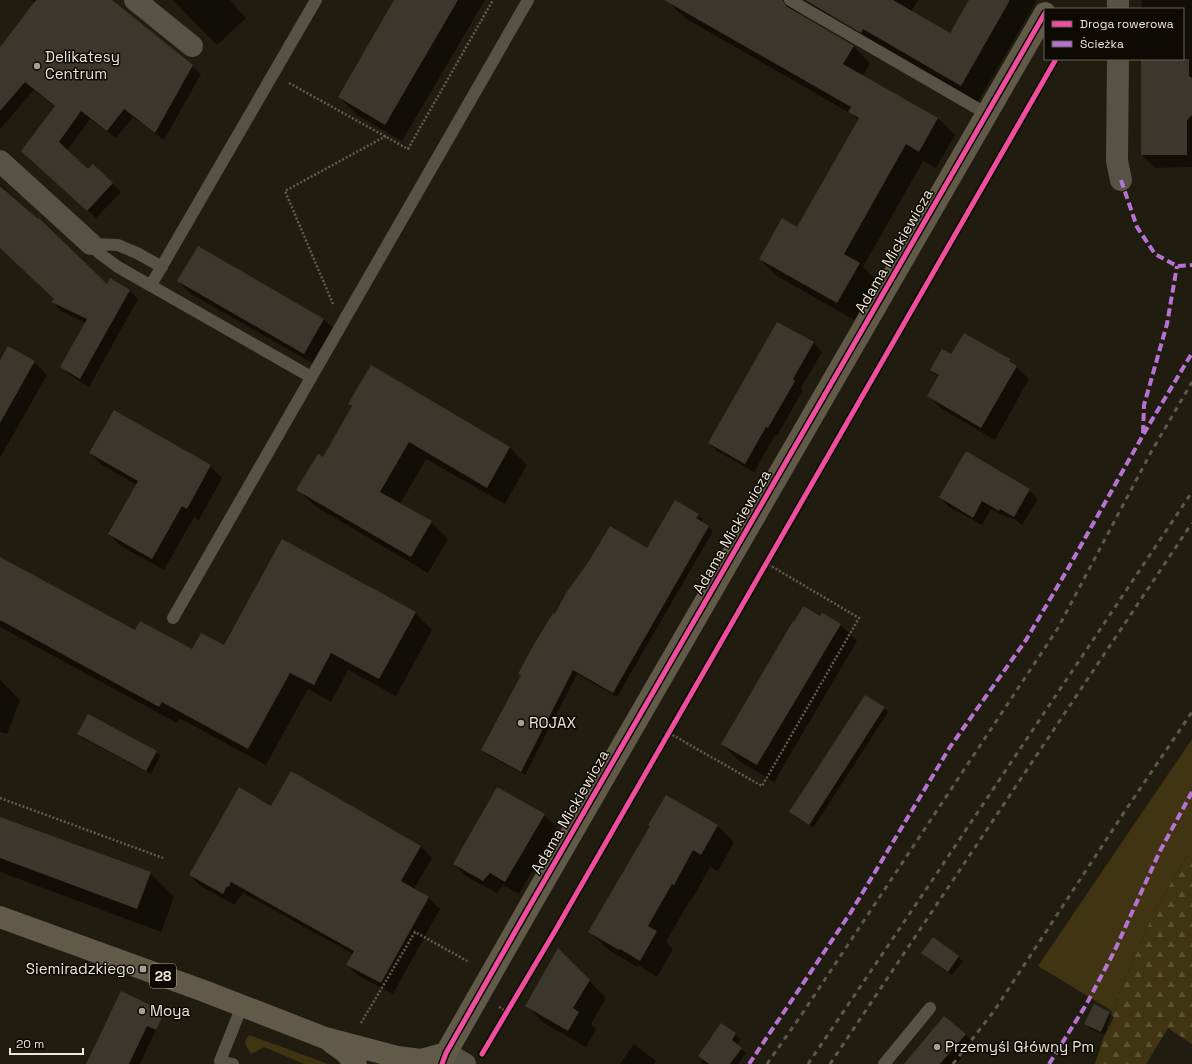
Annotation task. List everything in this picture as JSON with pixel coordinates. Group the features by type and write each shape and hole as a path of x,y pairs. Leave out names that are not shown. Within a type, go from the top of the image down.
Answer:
{"main road":[{"name":"Adama Mickiewicza","path":"444,1059 479,995 1044,15"},
{"name":"28","path":"0,917 325,1038 345,1052 356,1064"},
{"path":"325,1038 397,1056 421,1060 444,1059"}],"street":[{"path":"135,0 192,46"},
{"path":"1118,60 1117,161 1121,180"},
{"path":"0,161 91,244"},
{"path":"444,1059 465,1064"}],"lane":[{"path":"151,286 316,0"},
{"path":"173,618 528,0"},
{"path":"790,0 987,114"},
{"path":"91,244 118,245 137,253 162,267"},
{"path":"91,244 99,253 151,286 311,377"},
{"path":"234,1064 220,1063 242,1006"},
{"path":"884,1064 930,1008"}],"path":[{"path":"273,74 408,149 493,0"},
{"path":"341,324 285,191 386,136"},
{"path":"763,569 770,557"},
{"path":"669,733 762,786 859,618 766,563"},
{"path":"665,739 673,726"},
{"path":"0,798 163,858"},
{"path":"360,1024 415,932 468,962"},
{"path":"479,995 508,1012"},
{"path":"504,1018 512,1005"}],"green space":[{"path":"1192,739 1192,847 1153,914 1112,1011 1038,966"},
{"path":"1192,847 1192,1044 1168,1028 1146,1064 1095,1064 1112,1011 1153,914"},
{"path":"249,1035 328,1064 304,1064 264,1047 251,1054 245,1042"}],"building":[{"path":"36,0 112,0 193,65 155,133 124,109 107,131 81,111 59,142 88,169 93,164 113,183 87,211 21,151 55,106 25,82 0,111 0,47"},
{"path":"394,0 458,0 385,125 338,97"},
{"path":"664,0 783,0 786,6 854,46 843,64 938,118 919,152 906,144 844,254 860,263 837,303 759,259 782,218 797,227 859,118 848,112 851,107"},
{"path":"805,0 893,0 950,33 969,0 1010,0 961,86 863,29 861,33"},
{"path":"1189,59 1189,76 1192,78 1192,115 1187,120 1187,155 1141,155 1141,60"},
{"path":"0,186 38,219 39,218 107,284 110,278 130,290 80,379 60,367 87,319 51,302 54,299 0,248"},
{"path":"198,246 324,319 304,354 177,281"},
{"path":"777,322 814,342 793,379 795,381 745,464 708,443"},
{"path":"964,333 1010,359 1009,361 1017,366 981,428 927,396 939,375 930,370 942,349 951,354"},
{"path":"8,346 35,361 0,423 0,360"},
{"path":"371,365 510,447 487,488 409,442 380,492 432,521 411,557 296,490 318,454 323,457 352,406 348,404"},
{"path":"114,410 211,465 187,509 182,506 152,559 108,534 138,481 89,453"},
{"path":"966,451 1030,489 1014,517 1000,509 999,511 982,501 973,518 939,497"},
{"path":"675,500 699,514 696,518 709,526 613,693 573,670 521,772 481,750 521,675 518,674 533,646 553,613 555,614 566,593 587,564 610,526 647,548"},
{"path":"282,539 416,612 379,679 331,653 314,685 290,673 248,749 162,702 159,707 0,620 0,557 135,630 140,621 192,649 201,633 224,645"},
{"path":"803,606 820,616 822,613 841,624 757,765 721,744"},
{"path":"865,695 885,707 809,825 789,812"},
{"path":"88,714 157,751 146,771 77,734"},
{"path":"291,771 421,846 401,881 429,897 381,983 346,965 354,951 231,882 223,894 189,875 239,787 271,806"},
{"path":"497,787 545,814 505,882 490,873 483,881 453,864"},
{"path":"666,795 718,825 701,855 693,850 674,885 672,884 648,926 657,931 640,961 588,932 650,826 648,825"},
{"path":"0,817 151,872 137,909 0,858"},
{"path":"933,937 959,956 948,972 921,953"},
{"path":"558,948 590,980 573,1008 579,1012 568,1031 525,1006"},
{"path":"121,991 165,1012 156,1030 147,1026 129,1064 86,1064"},
{"path":"1094,1004 1110,1012 1101,1032 1084,1024"},
{"name":"Przemyśl Główny Pm","path":"944,1016 966,1034 940,1064 904,1064"},
{"path":"721,1023 736,1033 732,1040 742,1048 730,1064 709,1064 698,1056"}],"railway":[{"path":"767,1064 802,1014 1058,628 1150,454 1192,382"},
{"path":"808,1064 1192,492"},
{"path":"830,1064 1192,523"},
{"path":"953,1064 994,1011 1125,811 1192,712"}],"marked path":[{"path":"1121,180 1137,227 1155,254 1177,266 1192,265"},
{"path":"1143,433 1144,405 1167,324 1177,266"},
{"path":"749,1064 851,912 950,747 1026,640 1143,435 1192,353"},
{"path":"1049,1064 1086,1005 1114,952 1160,851 1192,792"}],"cycle path":[{"path":"442,1064 446,1053 528,909 1044,15"},
{"path":"482,1054 555,931 1055,60"}],"place":[{"name":"Delikatesy Centrum","path":"37,66"},
{"name":"ROJAX","path":"521,723"},
{"name":"Siemiradzkiego","path":"143,969"},
{"name":"Moya","path":"142,1011"},
{"name":"Przemyśl Główny Pm","path":"937,1047"}]}
